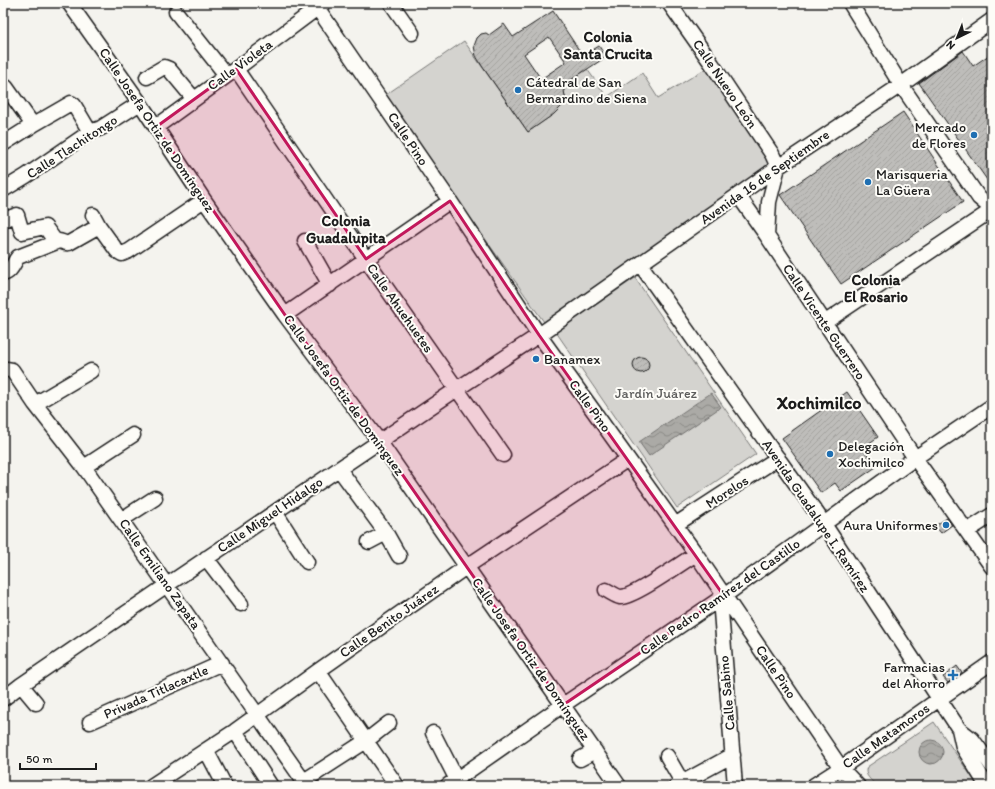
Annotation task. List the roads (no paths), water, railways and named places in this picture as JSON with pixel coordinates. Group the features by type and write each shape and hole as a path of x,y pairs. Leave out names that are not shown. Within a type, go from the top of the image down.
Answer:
{"street":[{"name":"Calle Josefa Ortiz de Domínguez","path":"69,3 140,103 204,200 285,315 379,441 619,786"},
{"path":"391,3 412,33"},
{"path":"824,323 992,209 979,198 901,85 850,3"},
{"name":"Calle Nuevo León","path":"672,4 772,154 778,167"},
{"name":"Calle Violeta","path":"156,127 319,5"},
{"name":"Calle Pino","path":"319,5 539,335 696,554 722,598 841,768 858,786"},
{"name":"Calle Ahuehuetes","path":"176,12 231,72 366,259 503,455"},
{"name":"Avenida 16 de Septiembre","path":"539,335 778,167 901,85 992,20"},
{"path":"147,77 164,67 169,69 194,99"},
{"path":"6,87 33,125"},
{"path":"3,144 71,103 74,105 90,132"},
{"name":"Calle Tlachitongo","path":"3,190 90,132 102,128 140,103"},
{"path":"767,236 769,202 778,167"},
{"name":"Calle Vicente Guerrero","path":"738,195 915,458 992,566"},
{"path":"3,274 10,271 18,257 56,242 61,241 65,244 69,243 96,220 118,251 122,254 204,200"},
{"path":"285,315 450,201"},
{"path":"3,220 17,215 22,232 45,227 56,242"},
{"path":"305,241 330,285"},
{"name":"Avenida Guadalupe I. Ramírez","path":"640,264 818,515 959,729 972,739 992,766"},
{"name":"Calle Miguel Hidalgo","path":"3,699 21,685 206,558 457,388 539,335"},
{"name":"Calle Emiliano Zapata","path":"5,369 12,370 84,467 306,784"},
{"path":"36,404 92,371"},
{"name":"Calle Pedro Ramírez del Castillo","path":"452,783 563,705 722,598 915,458 992,406"},
{"path":"84,467 133,435"},
{"name":"Morelos","path":"675,525 778,458"},
{"name":"Calle Benito Juárez","path":"158,784 466,567 628,459"},
{"path":"339,469 386,533 399,556"},
{"path":"121,520 154,498"},
{"path":"275,512 307,562"},
{"path":"967,531 992,515"},
{"path":"369,542 386,533"},
{"path":"606,590 620,597 631,594 660,578 696,554"},
{"path":"206,558 241,604"},
{"name":"Calle Sabino","path":"722,598 735,786"},
{"name":"Calle Matamoros","path":"813,786 992,662"},
{"name":"Privada Titlacaxtle","path":"90,722 222,663"},
{"path":"318,671 397,786"},
{"path":"21,685 36,703"},
{"path":"306,784 389,723"},
{"path":"959,729 963,747 987,786"},
{"path":"235,731 271,786"},
{"path":"433,732 452,783"},
{"path":"206,750 225,786"},
{"path":"580,760 595,751"},
{"path":"668,756 679,784 732,756"}],"water":[{"path":"711,393 721,407 649,456 639,442"},
{"path":"931,740 939,744 943,752 939,760 931,764 923,760 919,752 923,744"}],"place":[{"name":"Cátedral de San Bernardino de Siena","path":"518,90"},
{"name":"Mercado de Flores","path":"974,135"},
{"name":"Marisqueria La Güera","path":"868,182"},
{"name":"Banamex","path":"536,359"},
{"name":"Delegación Xochimilco","path":"830,454"},
{"name":"Aura Uniformes","path":"946,525"},
{"name":"Farmacias del Ahorro","path":"953,675"}],"district":[{"name":"Colonia Santa Crucita","path":"608,46"},
{"name":"Colonia Guadalupita","path":"346,230"},
{"name":"Colonia El Rosario","path":"876,288"},
{"name":"Xochimilco","path":"819,403"}],"park label":[{"name":"Jardín Juárez","path":"656,393"}]}
